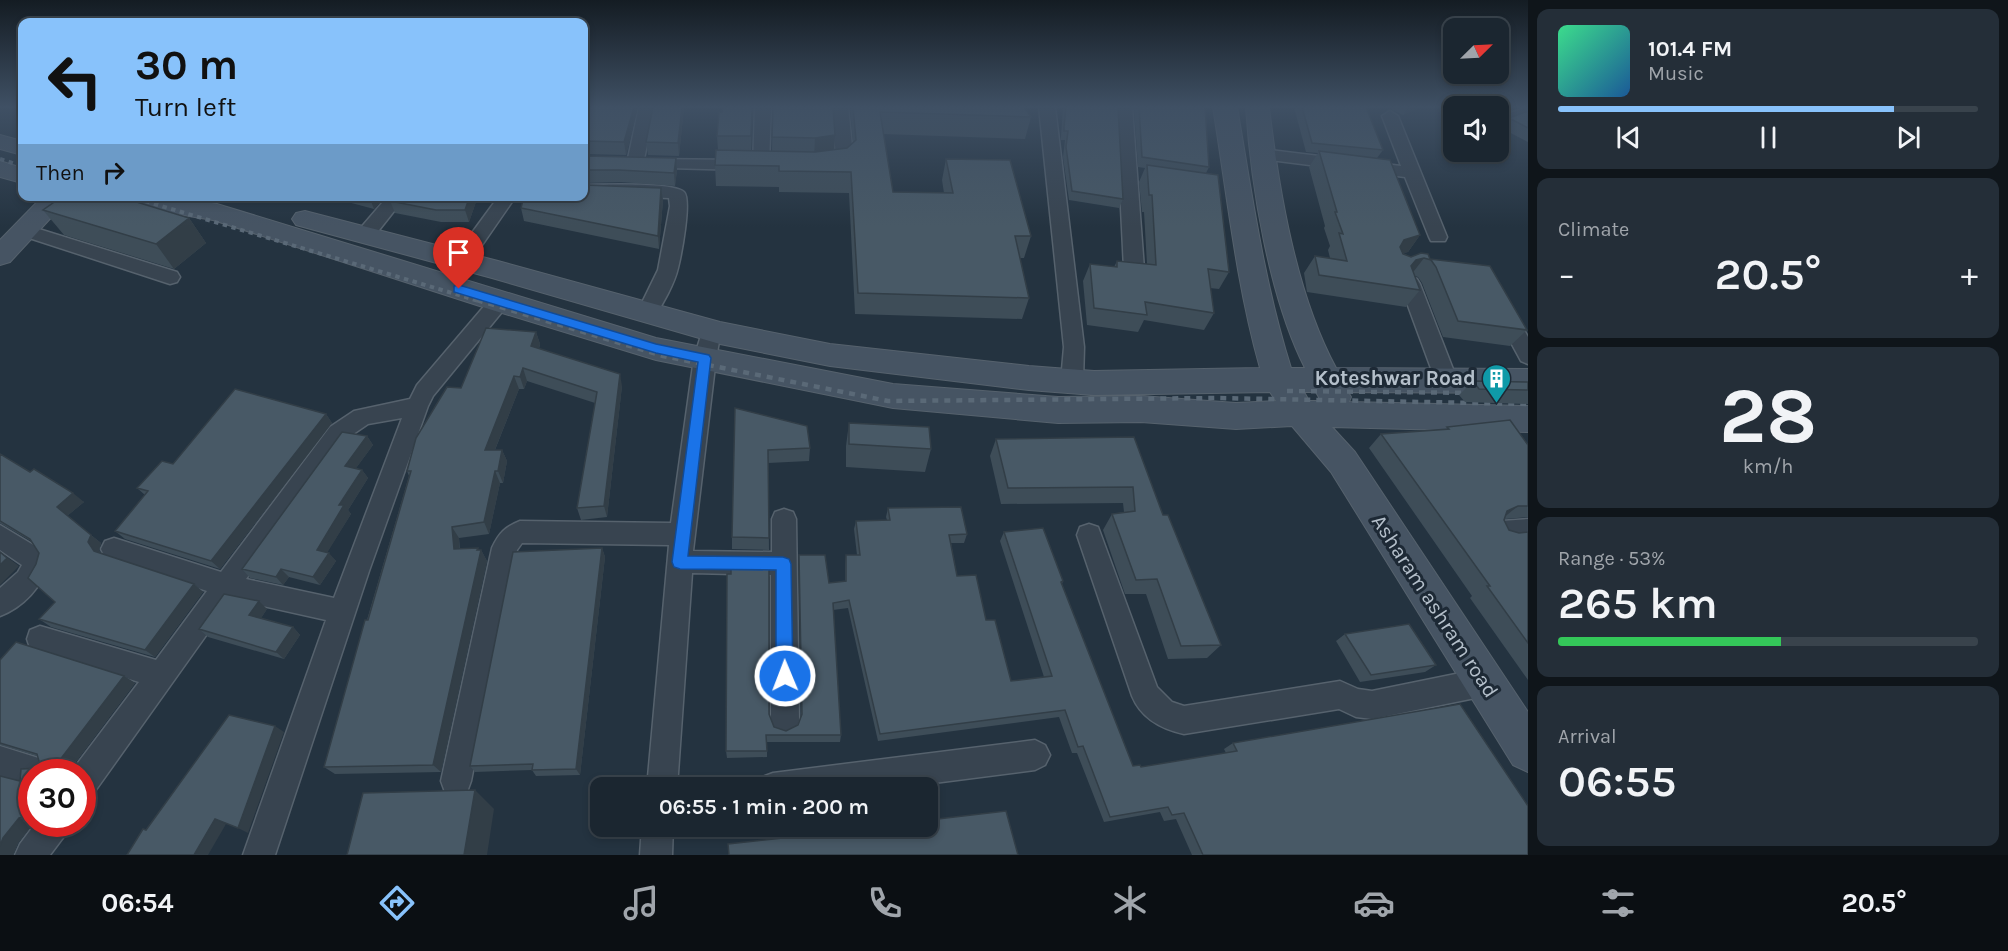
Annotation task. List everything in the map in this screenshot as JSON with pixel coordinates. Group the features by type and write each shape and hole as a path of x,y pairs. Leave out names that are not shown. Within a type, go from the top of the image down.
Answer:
{"street":[{"path":"635,163 638,147"},
{"path":"761,165 762,147"},
{"path":"814,166 844,162 844,147"},
{"path":"1051,147 1074,347 1072,381"},
{"path":"1130,147 1134,174 1134,269"},
{"name":"Asharam ashram road","path":"1227,147 1230,188 1279,380 1300,413 1343,462 1528,750"},
{"path":"1261,147 1271,208 1285,268 1307,343 1344,416 1343,462"},
{"path":"1401,147 1438,237"},
{"path":"1262,154 1410,172"},
{"path":"615,162 782,166"},
{"path":"0,168 18,175"},
{"path":"588,190 665,191 677,195 679,206 668,270 647,313"},
{"path":"0,256 26,231 49,201"},
{"path":"146,201 226,215 499,302 656,349 708,345"},
{"path":"238,201 462,260 647,313 708,345 893,396 1030,393 1072,381 1094,383 1279,380 1528,381"},
{"path":"365,235 394,201"},
{"path":"462,260 504,201"},
{"path":"26,231 170,278"},
{"path":"1410,284 1447,382"},
{"path":"1497,299 1528,356"},
{"path":"259,855 342,612 417,406 425,391 499,302"},
{"path":"663,777 682,534 708,345"},
{"path":"1030,393 1058,410 1141,409 1236,416 1300,413 1513,426"},
{"path":"96,764 338,433 362,417 417,406"},
{"path":"784,519 785,721"},
{"path":"1502,532 1528,530"},
{"path":"456,781 505,549 513,535 520,532 682,534"},
{"path":"0,536 35,562 35,571 27,581 0,604"},
{"path":"1089,536 1146,696 1156,709 1169,718 1184,720 1340,695 1356,703 1372,705 1485,682"},
{"path":"114,549 226,586 342,612"},
{"path":"680,562 783,564"},
{"path":"40,639 162,675"},
{"path":"860,777 1035,755"},
{"path":"0,761 18,766"},
{"path":"31,855 44,837"},
{"path":"656,855 657,837"}],"building":[{"path":"886,147 893,192 953,193 946,159 1010,160 1031,236 1015,236 1029,298 858,293 851,172 779,171 779,166 715,165 716,150 815,152"},
{"path":"1066,147 1120,147 1123,199 1072,191"},
{"path":"1141,147 1208,147 1209,167 1142,157"},
{"path":"1352,147 1382,147 1383,150"},
{"path":"1319,151 1390,160 1420,235 1404,240 1400,247 1403,254 1411,257 1421,253 1428,254 1430,259 1490,266 1527,330 1458,321 1436,267 1431,260 1424,258 1416,260 1411,266 1420,290 1319,275 1315,256 1347,261 1339,233 1343,234"},
{"path":"588,156 676,158 674,173 588,170"},
{"path":"1147,165 1218,175 1229,272 1208,269 1214,313 1145,302 1147,315 1094,308 1090,264 1117,267 1117,261 1156,265 1152,195 1149,195"},
{"path":"588,185 661,188 658,236 521,208 523,201 588,201"},
{"path":"56,201 133,201 189,218 156,244 43,210"},
{"path":"390,201 468,201 465,210 436,210"},
{"path":"486,328 536,332 531,346 620,374 604,506 577,508 597,392 523,368 520,377 514,376 485,450 502,450 484,522 452,527 454,549 478,548 477,550 481,550 433,765 324,767 365,620 368,620 411,471 407,471 416,438 447,387 461,388"},
{"path":"1473,381 1528,382 1528,390 1479,389"},
{"path":"235,389 326,414 211,561 115,531 148,491 137,488 162,461 173,464"},
{"path":"735,408 807,426 810,448 768,450 769,538 732,537"},
{"path":"1510,420 1528,445 1528,506 1518,506 1507,511 1504,520 1509,530 1519,533 1528,532 1528,643 1381,434 1449,429 1447,427"},
{"path":"849,423 929,427 931,449 849,444"},
{"path":"342,432 367,436 345,466 362,470 339,505 344,505 317,550 329,553 313,577 281,569 276,577 242,569"},
{"path":"1134,437 1163,515 1168,515 1221,645 1181,646 1157,579 1136,580 1112,514 1135,511 1133,487 1008,488 996,439"},
{"path":"0,454 30,472 34,469 73,493 57,507 91,535 88,542 94,551 194,584 145,650 39,619 55,602 28,578 39,553 30,539 0,521"},
{"path":"961,507 967,534 949,535 957,576 976,575 986,620 995,620 1011,681 1052,676 1004,532 1043,528 1063,581 1061,582 1133,766 1140,765 1141,767 1237,751 1233,743 1460,704 1528,806 1528,855 1203,855 1184,813 1172,815 1168,807 1110,817 1083,746 1078,747 1065,710 880,734 849,600 833,603 841,735 766,735 767,751 726,751 727,574 731,574 731,568 769,569 769,714 774,727 786,731 798,725 802,714 799,555 825,555 829,583 846,581 846,555 860,555 856,521 890,520 888,508"},
{"path":"602,548 576,769 532,770 533,764 470,766 513,552"},
{"path":"0,552 7,558 0,565"},
{"path":"224,594 259,601 249,615 293,627 276,652 199,629"},
{"path":"1409,624 1436,665 1371,675 1345,634"},
{"path":"16,642 124,676 61,759 38,759 37,754 0,743 0,660"},
{"path":"229,715 275,726 238,828 215,819 194,855 127,855 143,829 146,830"},
{"path":"0,776 18,780 18,819 3,838 0,846"},
{"path":"475,790 464,855 347,855 363,793"},
{"path":"1006,811 1018,855 729,855 728,844 793,837 938,837 938,819"}],"railway":[{"path":"0,159 18,165"},
{"path":"145,201 482,302"},
{"path":"477,300 663,356 888,401 1217,398 1528,404"},
{"path":"1287,391 1479,393"}],"place":[{"name":"Koteshwar Road","path":"1497,404"}],"route":[{"path":"459,289 656,349 705,358 680,562 783,564 785,676"}]}
